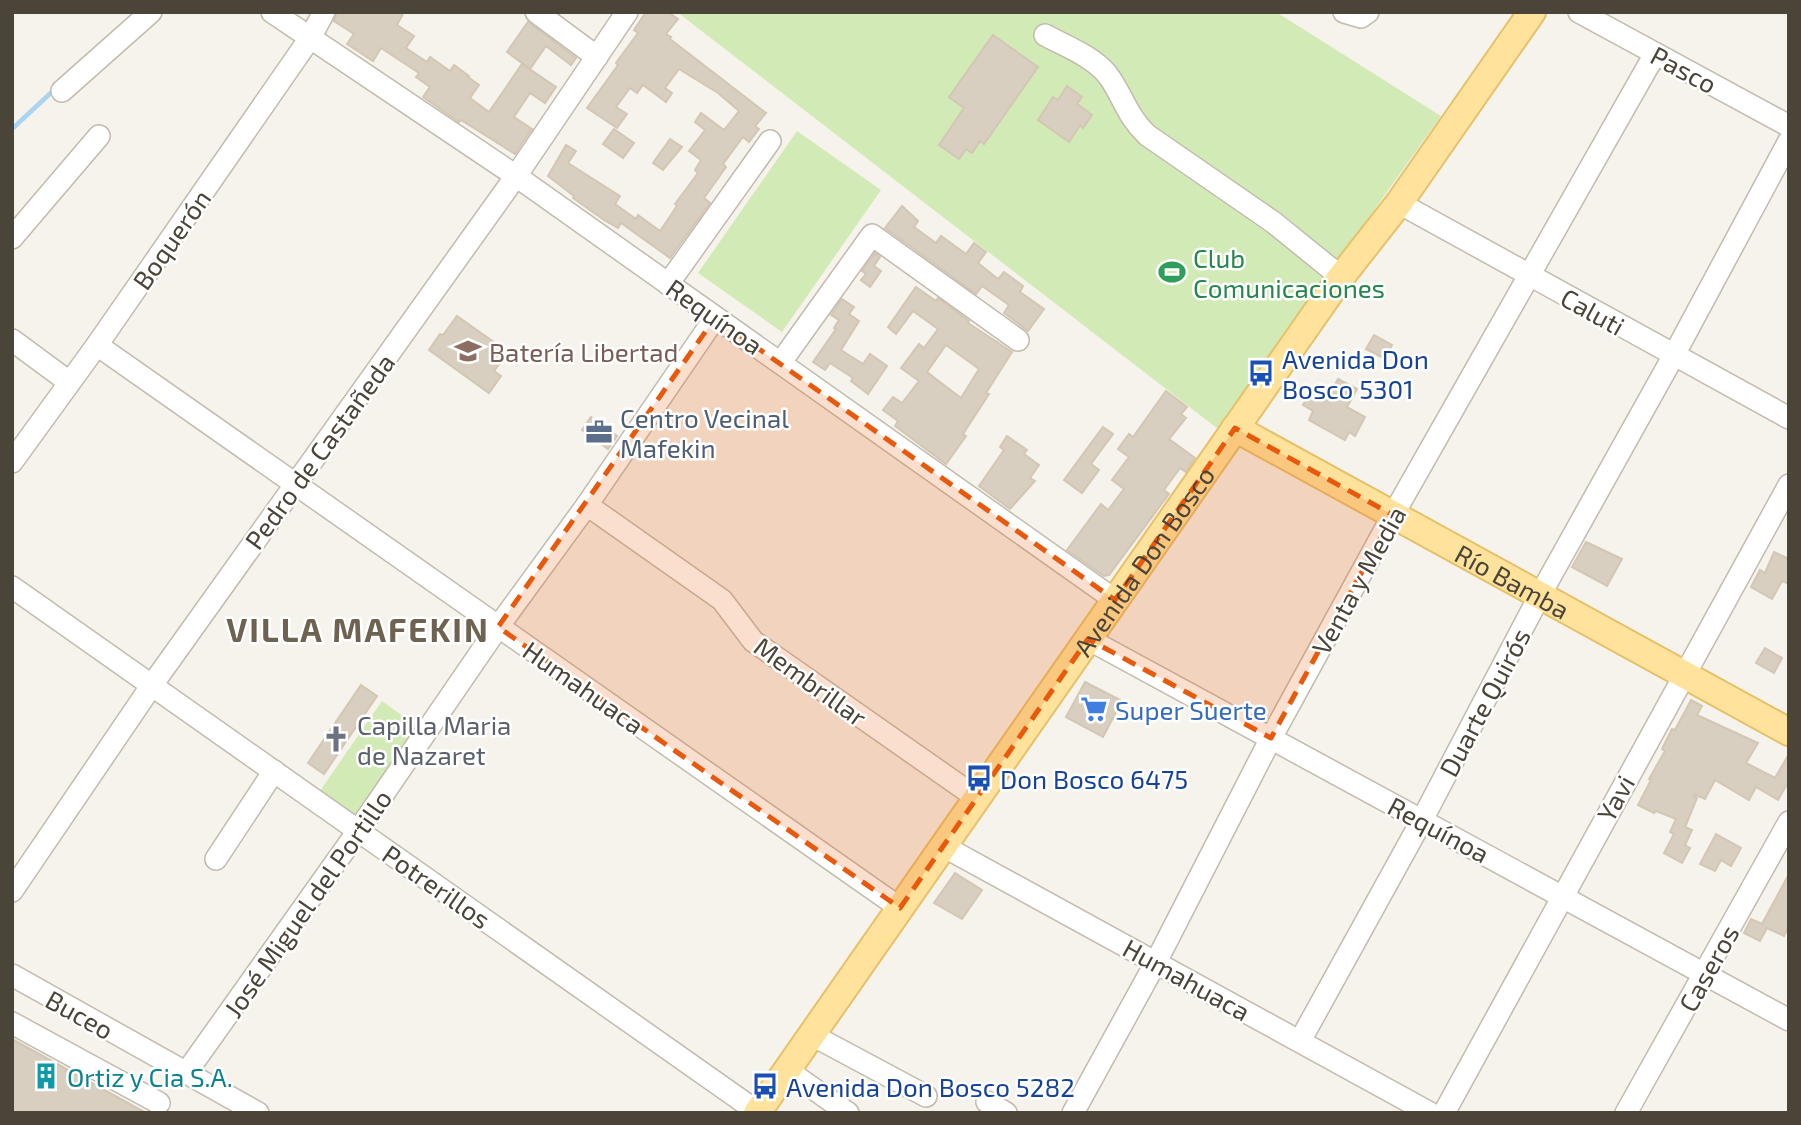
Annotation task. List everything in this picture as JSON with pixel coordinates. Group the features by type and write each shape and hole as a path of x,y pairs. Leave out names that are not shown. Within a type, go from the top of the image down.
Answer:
{"main road":[{"name":"Avenida Don Bosco","path":"758,1112 1341,277 1399,203 1532,12"},
{"name":"Río Bamba","path":"1240,421 1688,667 1789,732"},
{"name":"Río Bamba","path":"1688,667 1789,712"}],"street":[{"path":"62,91 151,12"},
{"name":"Requínoa","path":"272,12 516,176 1115,600"},
{"name":"Boquerón","path":"12,462 97,345 310,38 324,12"},
{"path":"536,12 597,57"},
{"name":"Pedro de Castañeda","path":"12,891 152,685 516,176 627,12"},
{"path":"1344,12 1361,17 1368,12"},
{"name":"Pasco","path":"1579,12 1789,126"},
{"path":"1045,35 1099,66 1108,75 1133,121 1147,135 1273,222 1341,277"},
{"name":"Venta y Media","path":"1074,1113 1156,962 1271,738 1397,508 1654,54"},
{"path":"12,238 99,136"},
{"path":"668,284 769,141"},
{"name":"Duarte Quirós","path":"1300,1041 1422,820 1544,587 1674,355 1789,141"},
{"name":"Caluti","path":"1399,203 1789,418"},
{"path":"781,362 872,234 1018,340"},
{"name":"José Miguel del Portillo","path":"186,1073 715,318"},
{"path":"12,340 69,382"},
{"name":"Humahuaca","path":"97,345 900,908"},
{"name":"Yavi","path":"1444,1113 1789,485"},
{"name":"Membrillar","path":"586,505 722,600 753,641 977,798"},
{"name":"Potrerillos","path":"12,587 758,1112"},
{"name":"Requínoa","path":"1088,639 1789,1020"},
{"path":"216,859 274,771"},
{"name":"Caseros","path":"1626,1113 1789,822"},
{"name":"Humahuaca","path":"943,846 1430,1113"},
{"name":"Buceo","path":"12,975 258,1113"},
{"path":"12,1023 159,1103"},
{"path":"812,1035 926,1096"},
{"path":"787,1070 848,1113"},
{"path":"987,1102 1006,1113"}],"highlighted area":[{"path":"715,318 1115,600 1235,428 1393,515 1271,738 1088,639 900,908 498,627"}],"green space":[{"name":"Club Comunicaciones","path":"677,12 1276,12 1441,116 1218,429"},
{"path":"797,131 881,190 782,332 698,273"},
{"path":"382,701 418,727 356,817 320,791"}],"building":[{"path":"337,12 404,12 397,25 414,36 406,48 427,62 430,57 450,71 454,65 469,76 479,85 470,98 489,112 522,64 556,87 545,103 530,93 514,117 532,129 515,154 461,120 459,122 423,97 430,87 416,77 419,73 381,48 373,61 347,44 354,34 334,21"},
{"path":"646,12 668,12 678,19 666,34 670,39 766,113 755,126 759,129 749,142 743,137 723,164 726,167 704,198 710,203 670,258 621,223 618,228 604,220 548,176 566,145 576,151 568,163 620,196 615,204 636,219 638,215 660,231 677,206 675,204 698,173 695,170 701,160 689,151 705,130 695,122 701,113 724,130 739,111 718,93 679,69 665,88 672,93 666,102 643,85 637,93 630,88 616,107 627,114 617,128 587,108 638,33 634,30"},
{"path":"528,22 576,58 571,65 546,46 530,69 507,52"},
{"path":"993,35 1038,67 984,144 980,141 972,153 966,149 959,159 939,145 964,108 949,97"},
{"path":"1067,86 1082,97 1077,104 1092,115 1083,128 1080,125 1069,142 1038,120 1053,97 1058,100"},
{"path":"614,129 634,143 623,158 603,144"},
{"path":"670,139 682,147 663,170 653,163"},
{"path":"902,206 918,221 914,227 936,243 941,236 966,254 974,243 986,252 978,263 998,279 1004,272 1023,286 1020,292 1044,309 1028,331 1004,313 1009,305 982,286 976,294 885,228"},
{"path":"875,253 880,257 874,266 881,271 870,287 861,280 866,274 862,271"},
{"path":"916,287 936,301 938,298 969,321 968,323 1012,352 963,434 966,436 946,464 895,426 898,421 883,410 893,397 902,403 919,381 901,368 919,344 924,348 938,329 913,311 896,334 888,327","holes":["946,345 979,369 961,398 927,372"]},
{"path":"842,299 854,307 849,314 859,321 841,350 863,364 870,354 887,366 868,394 851,381 853,378 830,363 825,370 813,362 836,329 834,328 839,320 831,315"},
{"name":"Batería Libertad","path":"457,316 508,352 494,371 501,376 489,393 429,350"},
{"path":"1374,335 1392,345 1385,359 1366,349"},
{"path":"1338,379 1357,389 1347,407 1365,417 1355,436 1349,432 1345,440 1309,420 1313,411 1303,405 1311,391 1326,400"},
{"path":"1166,391 1187,407 1181,414 1186,418 1169,439 1195,458 1186,472 1180,468 1164,490 1169,494 1109,575 1104,576 1067,550 1101,504 1108,510 1124,489 1112,480 1129,457 1118,449 1129,434 1133,437"},
{"name":"Centro Vecinal Mafekin","path":"591,417 617,436 608,449 582,430"},
{"path":"1103,427 1113,434 1091,464 1099,470 1082,493 1064,480"},
{"path":"1007,436 1027,450 1024,454 1039,465 1030,478 1035,481 1010,509 979,486 1004,450 1000,447"},
{"path":"1586,542 1622,559 1607,586 1572,567"},
{"path":"1774,552 1789,559 1789,584 1782,581 1772,599 1751,587 1760,570 1765,573"},
{"path":"1765,648 1782,658 1774,673 1756,663"},
{"name":"Super Suerte","path":"1085,682 1122,701 1103,737 1066,717"},
{"name":"Capilla Maria de Nazaret","path":"361,685 377,696 324,774 308,763"},
{"path":"1691,700 1702,706 1697,715 1758,743 1746,763 1775,778 1789,754 1789,781 1778,800 1756,787 1749,800 1715,780 1705,799 1694,794 1697,798 1685,827 1692,830 1685,845 1690,848 1682,863 1664,853 1674,834 1670,832 1676,819 1638,805 1665,751 1662,749 1672,729 1675,730"},
{"path":"1716,834 1741,848 1731,866 1721,860 1715,871 1700,864"},
{"path":"955,873 982,890 962,919 934,903"},
{"path":"1789,874 1789,926 1784,936 1767,928 1760,941 1744,933 1751,919 1762,924"},
{"name":"Ortiz y Cia S.A.","path":"12,1039 146,1113 12,1113"}],"waterway":[{"path":"12,129 55,89"}],"place":[{"name":"Club Comunicaciones","path":"1172,272"},
{"name":"Batería Libertad","path":"468,351"},
{"name":"Avenida Don Bosco 5301","path":"1261,373"},
{"name":"Centro Vecinal Mafekin","path":"599,432"},
{"name":"Super Suerte","path":"1094,709"},
{"name":"Capilla Maria de Nazaret","path":"336,739"},
{"name":"Don Bosco 6475","path":"979,778"},
{"name":"Ortiz y Cia S.A.","path":"46,1076"},
{"name":"Avenida Don Bosco 5282","path":"765,1086"}],"district":[{"name":"VILLA MAFEKIN","path":"358,629"}]}
